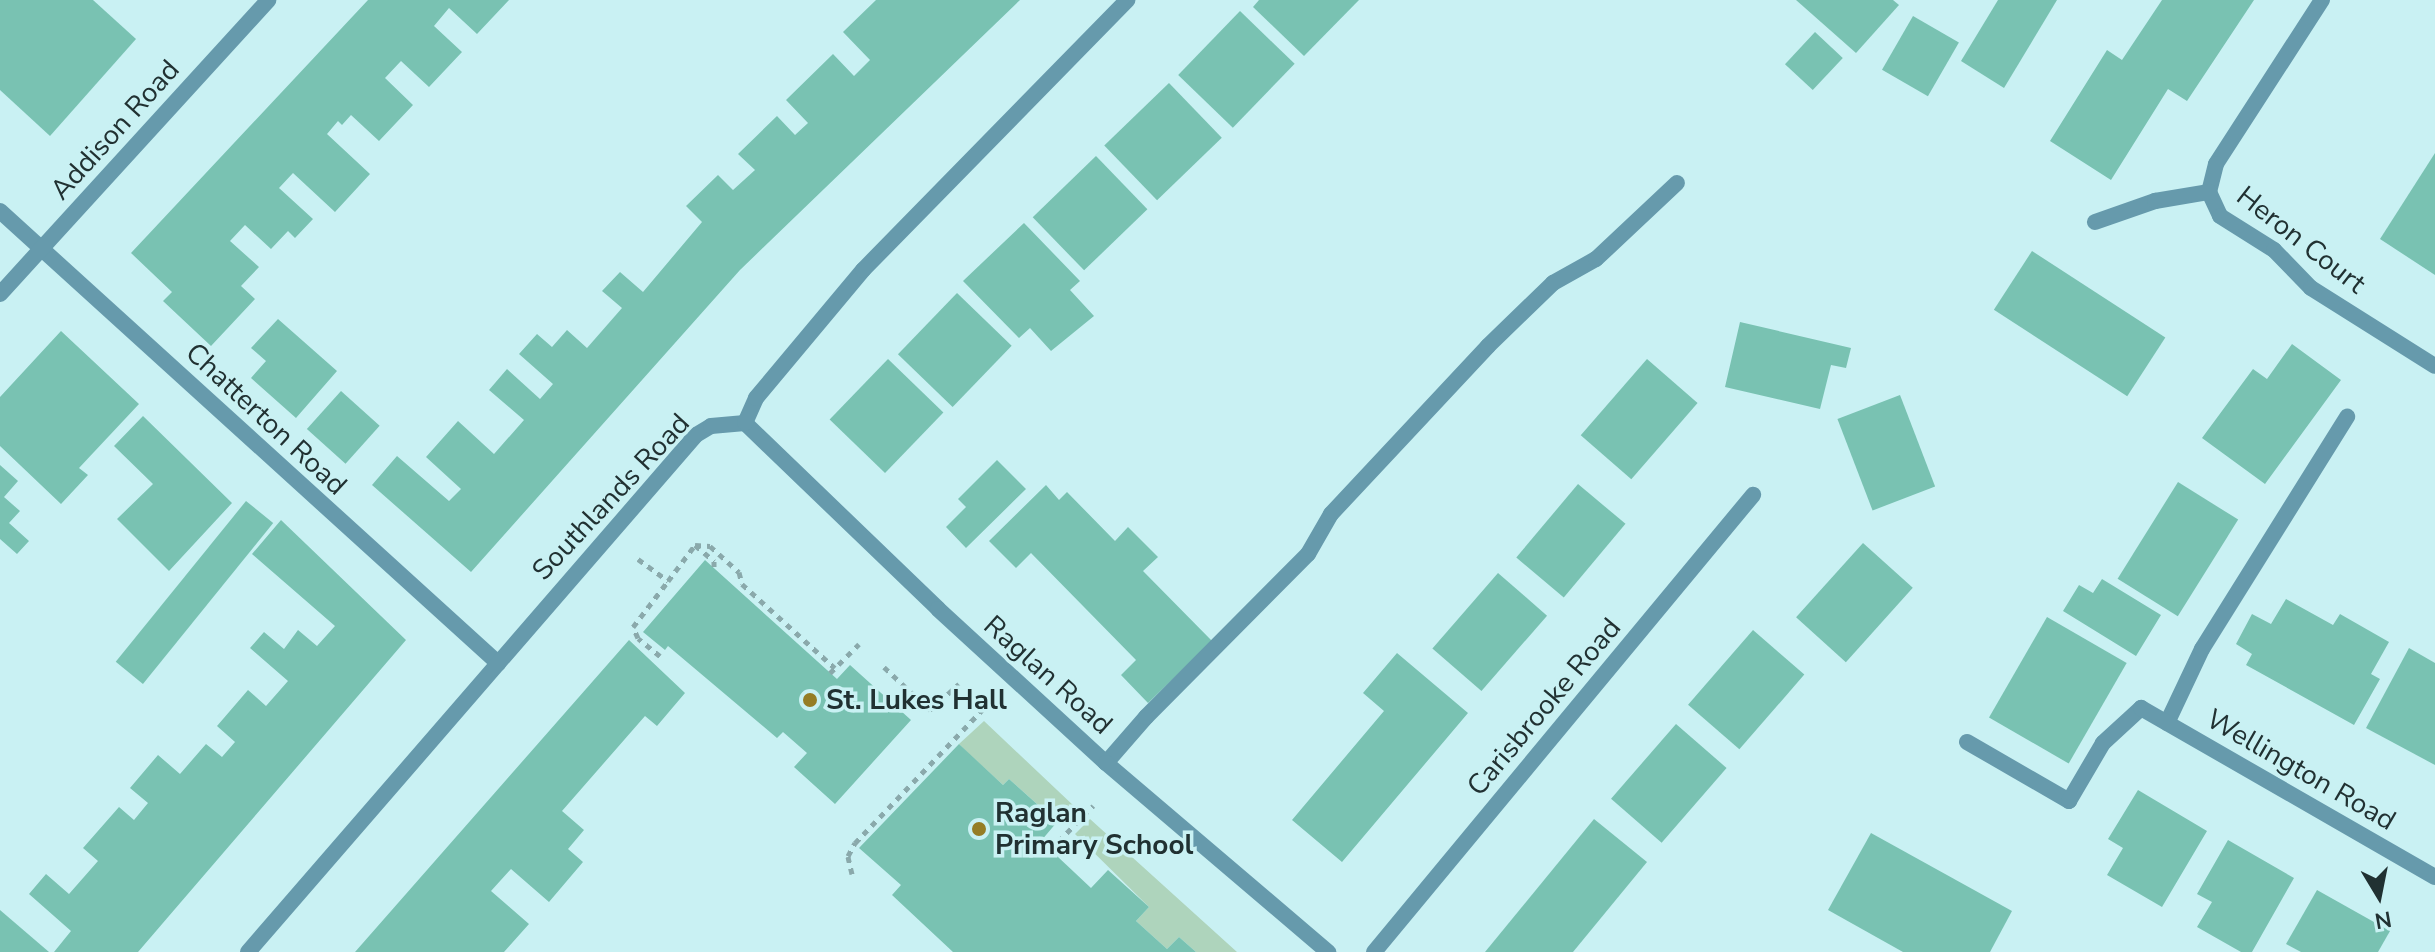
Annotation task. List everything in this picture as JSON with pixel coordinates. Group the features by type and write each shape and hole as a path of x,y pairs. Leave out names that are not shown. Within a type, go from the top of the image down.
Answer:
{"street":[{"name":"Addison Road","path":"0,294 268,0"},
{"path":"745,423 756,398 863,270 1127,0"},
{"name":"Heron Court","path":"2322,0 2216,164 2209,192 2220,216 2274,250 2311,288 2435,366"},
{"path":"1106,763 1146,717 1308,554 1331,514 1488,346 1553,283 1596,259 1677,183"},
{"path":"2095,222 2155,201 2209,192"},
{"name":"Chatterton Road","path":"0,211 498,663"},
{"path":"2167,723 2202,649 2347,417"},
{"name":"Southlands Road","path":"248,952 696,435 711,426 745,423"},
{"name":"Raglan Road","path":"745,423 938,609 1106,763 1328,952"},
{"name":"Carisbrooke Road","path":"1374,952 1753,495"},
{"name":"Wellington Road","path":"1967,742 2069,801 2103,743 2141,708 2435,877"}],"path":[{"path":"695,545 714,561 714,569"},
{"path":"660,656 638,638 633,627 695,545"},
{"path":"695,545 710,546 739,572 742,584 800,636 832,671 859,644"},
{"path":"638,559 668,581"},
{"path":"751,603 756,596"},
{"path":"795,642 800,636"},
{"path":"884,667 930,710 959,684"},
{"path":"852,874 848,856 887,806 984,708"},
{"path":"887,806 893,811"},
{"path":"1050,850 1093,806"}],"green space":[{"path":"984,721 1075,807 1055,820 1009,779 1003,785 967,752 959,744"},
{"path":"1090,819 1237,952 1196,952 1179,937 1167,949 1136,921 1149,907 1075,834"}],"building":[{"path":"0,0 93,0 136,39 50,136 0,90"},
{"path":"368,0 509,0 477,34 449,8 434,26 462,52 429,87 401,61 385,78 413,105 379,141 351,115 342,125 338,121 327,134 370,174 335,212 293,173 279,188 313,219 295,238 288,231 271,249 245,225 230,241 259,267 241,286 255,299 211,346 163,301 172,292 131,253"},
{"path":"876,0 1020,0 740,270 471,572 372,485 397,456 449,501 461,489 426,457 458,421 494,454 524,420 489,390 507,369 540,399 553,384 519,354 537,334 552,347 567,330 587,348 622,308 602,291 620,272 643,292 702,222 686,206 718,175 733,190 755,170 738,154 777,116 795,135 808,123 786,100 833,54 854,76 870,60 843,32"},
{"path":"1259,0 1359,0 1304,56 1253,7"},
{"path":"1796,0 1893,0 1899,5 1856,53"},
{"path":"1998,0 2057,0 2004,88 1961,61"},
{"path":"2162,0 2254,0 2187,101 2168,89 2111,180 2050,141 2107,50 2122,60"},
{"path":"1240,11 1295,64 1233,128 1178,75"},
{"path":"1913,16 1959,42 1928,96 1882,70"},
{"path":"1815,32 1843,58 1813,90 1785,64"},
{"path":"1169,83 1222,138 1157,200 1104,146"},
{"path":"2435,153 2435,275 2380,239"},
{"path":"1096,156 1147,209 1084,270 1033,217"},
{"path":"1024,223 1080,281 1070,290 1094,316 1051,351 1030,328 1019,338 963,281"},
{"path":"2032,251 2165,338 2127,396 1994,310"},
{"path":"957,293 1012,346 953,407 898,354"},
{"path":"278,319 337,371 296,418 251,378 266,361 251,348"},
{"path":"1740,322 1851,348 1846,368 1831,365 1820,409 1725,387"},
{"path":"61,331 139,404 79,468 88,475 61,504 0,446 0,397"},
{"path":"2292,344 2341,380 2265,484 2202,438 2253,369 2267,379"},
{"path":"888,359 943,412 885,473 830,419"},
{"path":"1647,359 1698,403 1631,479 1581,435"},
{"path":"341,391 380,426 346,464 307,429"},
{"path":"1900,395 1935,486 1873,511 1837,419"},
{"path":"143,416 232,503 169,571 117,519 153,484 114,446"},
{"path":"997,460 1026,489 966,548 946,527 966,507 958,499"},
{"path":"0,465 18,481 4,497 20,511 9,523 29,541 17,554 0,539"},
{"path":"2178,482 2238,520 2178,616 2118,579"},
{"path":"1578,484 1625,524 1564,597 1516,558"},
{"path":"1046,485 1059,500 1067,492 1115,541 1128,527 1158,557 1143,571 1212,641 1148,703 1121,675 1136,660 1031,553 1016,568 989,541"},
{"path":"246,501 273,523 143,684 116,662"},
{"path":"281,520 406,640 138,952 54,952 71,931 29,894 46,874 69,894 98,861 83,848 119,807 134,820 148,803 130,788 158,755 180,774 206,744 222,757 235,742 217,726 248,690 266,706 288,681 250,648 264,632 284,649 298,630 317,646 335,626 252,554"},
{"path":"1863,543 1913,588 1846,662 1796,617"},
{"name":"St. Lukes Hall","path":"705,560 837,679 850,665 911,720 835,804 794,767 807,753 783,732 777,738 668,646 665,650 643,632"},
{"path":"1498,573 1547,616 1481,691 1432,648"},
{"path":"2102,579 2161,615 2136,656 2063,611 2079,585 2093,593"},
{"path":"2286,599 2333,625 2340,614 2389,642 2371,674 2380,679 2354,725 2246,665 2252,654 2236,644 2252,614 2271,624"},
{"path":"2047,617 2127,663 2069,763 1989,717"},
{"path":"1753,630 1804,675 1739,749 1688,705"},
{"path":"629,640 685,693 657,726 645,716 562,811 584,830 568,849 583,862 549,902 511,869 491,891 529,924 504,952 355,952"},
{"path":"2409,648 2435,663 2435,765 2366,728"},
{"path":"1397,653 1468,713 1342,862 1292,820 1384,711 1363,693"},
{"path":"1676,724 1727,768 1662,843 1611,799"},
{"path":"959,744 1003,785 1009,779 1057,822 1041,841 1091,888 1108,870 1149,907 1136,921 1167,949 1179,937 1196,952 953,952 892,895 901,885 859,848"},
{"path":"2138,790 2207,831 2162,907 2107,875 2123,848 2108,839"},
{"path":"1594,819 1647,862 1573,952 1485,952"},
{"path":"1871,833 2012,911 1990,952 1903,952 1828,910"},
{"path":"2228,840 2294,878 2252,952 2241,952 2197,927 2212,902 2197,894"},
{"path":"2317,890 2390,931 2378,952 2301,952 2286,944"},
{"path":"0,910 49,952 0,952"}],"place":[{"name":"St. Lukes Hall","path":"810,700"},
{"name":"Raglan Primary School","path":"979,829"}]}
